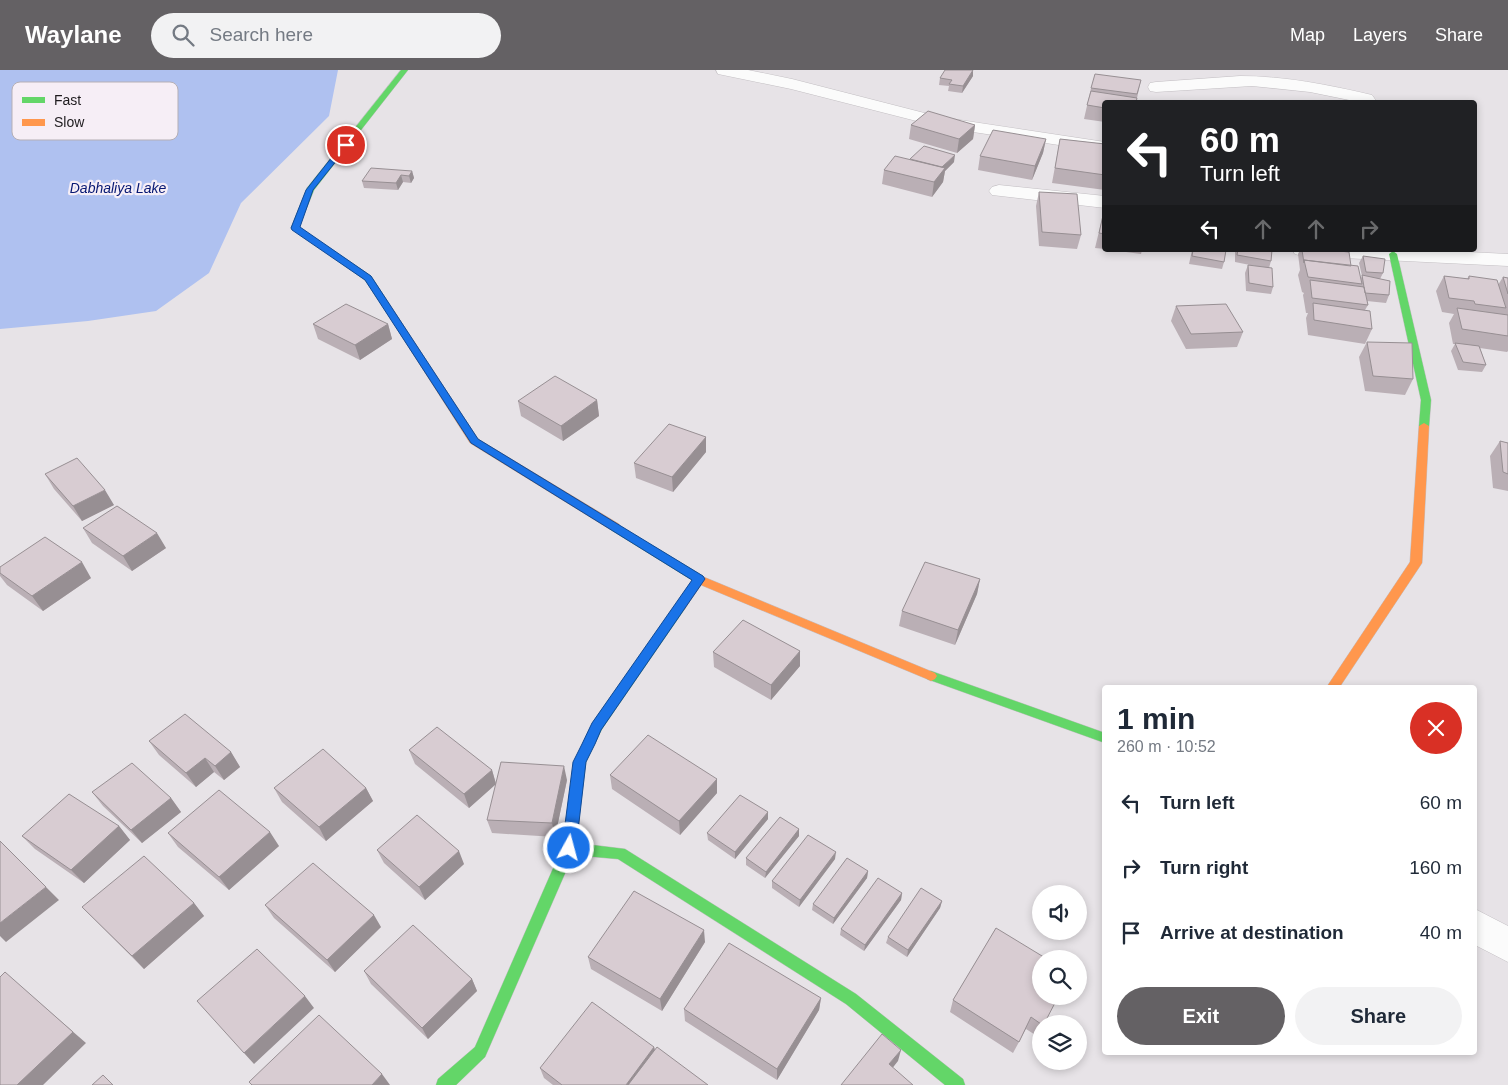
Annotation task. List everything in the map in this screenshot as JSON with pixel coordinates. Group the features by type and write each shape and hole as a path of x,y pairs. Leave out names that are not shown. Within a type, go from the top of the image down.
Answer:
{"street":[{"path":"405,70 310,190 295,228 368,278 474,441 699,579 958,687 1102,737"},
{"path":"724,70 792,84 940,122 1102,147"},
{"path":"1161,70 1153,95 1250,81 1283,83 1338,92 1367,100"},
{"path":"999,191 1102,202"},
{"path":"1348,252 1425,253 1508,260"},
{"path":"1334,685 1416,562 1426,400 1393,254"},
{"path":"444,1085 480,1052 569,848 580,762 597,726 699,579"},
{"path":"569,848 620,853 850,999 957,1085"},
{"path":"1477,927 1508,945"}],"water":[{"name":"Dabhaliya Lake","path":"0,70 338,70 329,116 241,203 209,273 156,311 88,321 0,329"}],"building":[{"path":"945,70 973,70 963,86 949,84 952,80 940,78"},
{"path":"1095,74 1141,80 1137,94 1091,88"},
{"path":"1091,91 1137,98 1136,100 1102,100 1102,108 1087,105"},
{"path":"928,111 975,125 959,139 911,125"},
{"path":"993,130 1046,139 1035,166 980,156"},
{"path":"1060,139 1102,144 1102,175 1055,168"},
{"path":"924,146 955,155 942,167 910,159"},
{"path":"895,156 945,168 934,182 884,170"},
{"path":"371,168 412,171 409,176 401,175 396,183 362,181"},
{"path":"1039,192 1077,194 1081,235 1042,232"},
{"path":"1102,220 1102,234 1099,233"},
{"path":"1193,252 1226,252 1224,262 1192,256"},
{"path":"1238,252 1272,252 1271,261 1237,255"},
{"path":"1302,252 1349,252 1351,266 1304,260 1304,263"},
{"path":"1363,256 1385,259 1383,273 1366,272"},
{"path":"1304,260 1358,266 1362,284 1308,277"},
{"path":"1248,265 1272,268 1273,287 1249,283"},
{"path":"1362,275 1390,281 1389,295 1365,293"},
{"path":"1444,276 1469,279 1469,276 1497,280 1506,308 1449,298"},
{"path":"1503,277 1508,278 1508,294"},
{"path":"1310,280 1364,287 1368,305 1312,298"},
{"path":"1313,303 1370,311 1372,329 1314,320"},
{"path":"346,304 388,324 355,345 313,324"},
{"path":"1226,304 1243,332 1191,334 1176,306"},
{"path":"1457,308 1508,315 1508,336 1462,329"},
{"path":"1367,342 1412,343 1413,379 1373,376"},
{"path":"1455,343 1479,346 1486,365 1463,362"},
{"path":"555,376 597,400 561,426 518,401"},
{"path":"669,424 706,437 672,477 634,463"},
{"path":"1500,441 1508,443 1508,474 1503,472"},
{"path":"77,458 105,490 73,506 45,474"},
{"path":"117,506 157,533 123,556 83,528"},
{"path":"45,537 82,562 32,596 0,573 0,567"},
{"path":"925,562 980,579 958,630 902,611"},
{"path":"743,620 800,651 771,685 713,652"},
{"path":"185,714 231,752 215,766 205,758 186,773 149,741"},
{"path":"437,727 492,770 464,794 409,750"},
{"path":"648,735 717,779 679,821 610,775"},
{"path":"323,749 366,788 319,827 274,788"},
{"path":"501,762 564,766 552,823 487,820"},
{"path":"132,763 171,798 131,830 92,792"},
{"path":"219,790 270,832 219,877 168,833"},
{"path":"69,794 119,826 71,870 22,836"},
{"path":"740,795 768,812 735,852 707,833"},
{"path":"417,815 459,851 419,887 377,850"},
{"path":"780,817 799,829 766,872 746,858"},
{"path":"808,835 836,852 800,900 772,881"},
{"path":"0,841 46,887 0,923"},
{"path":"144,856 194,903 132,956 82,907"},
{"path":"847,858 868,871 834,918 813,904"},
{"path":"313,863 374,915 327,960 265,905"},
{"path":"878,878 902,893 865,945 841,929"},
{"path":"921,888 942,901 908,950 888,937"},
{"path":"634,891 704,930 660,999 588,957"},
{"path":"413,925 472,979 422,1028 364,971"},
{"path":"996,928 1032,950 1032,1005 1054,1005 1049,1015 1032,1015 1019,1042 953,1000"},
{"path":"729,943 821,998 777,1069 684,1009"},
{"path":"257,949 305,996 244,1053 197,1001"},
{"path":"5,972 73,1032 17,1085 0,1085 0,977"},
{"path":"592,1002 654,1047 626,1085 562,1085 540,1068"},
{"path":"319,1015 382,1074 372,1085 252,1085 249,1082"},
{"path":"882,1034 901,1050 889,1064 913,1085 841,1085"},
{"path":"657,1047 708,1085 628,1085"},
{"path":"103,1075 113,1085 92,1085"}],"traffic: fast":[{"path":"382,299 368,278 295,228 310,190 405,70"},
{"path":"1393,254 1426,400 1424,426"},
{"path":"615,527 699,579"},
{"path":"444,1085 480,1052 569,848 580,762 597,726 680,607"},
{"path":"931,676 1102,737"},
{"path":"569,848 620,853 851,999 957,1085"}],"traffic: slow":[{"path":"382,299 474,441 615,527"},
{"path":"1334,685 1416,563 1424,426"},
{"path":"680,607 699,579 931,676"}],"route":[{"path":"346,145 310,190 295,228 368,278 474,441 699,579 597,726 588,744 580,762 569,848"}]}
